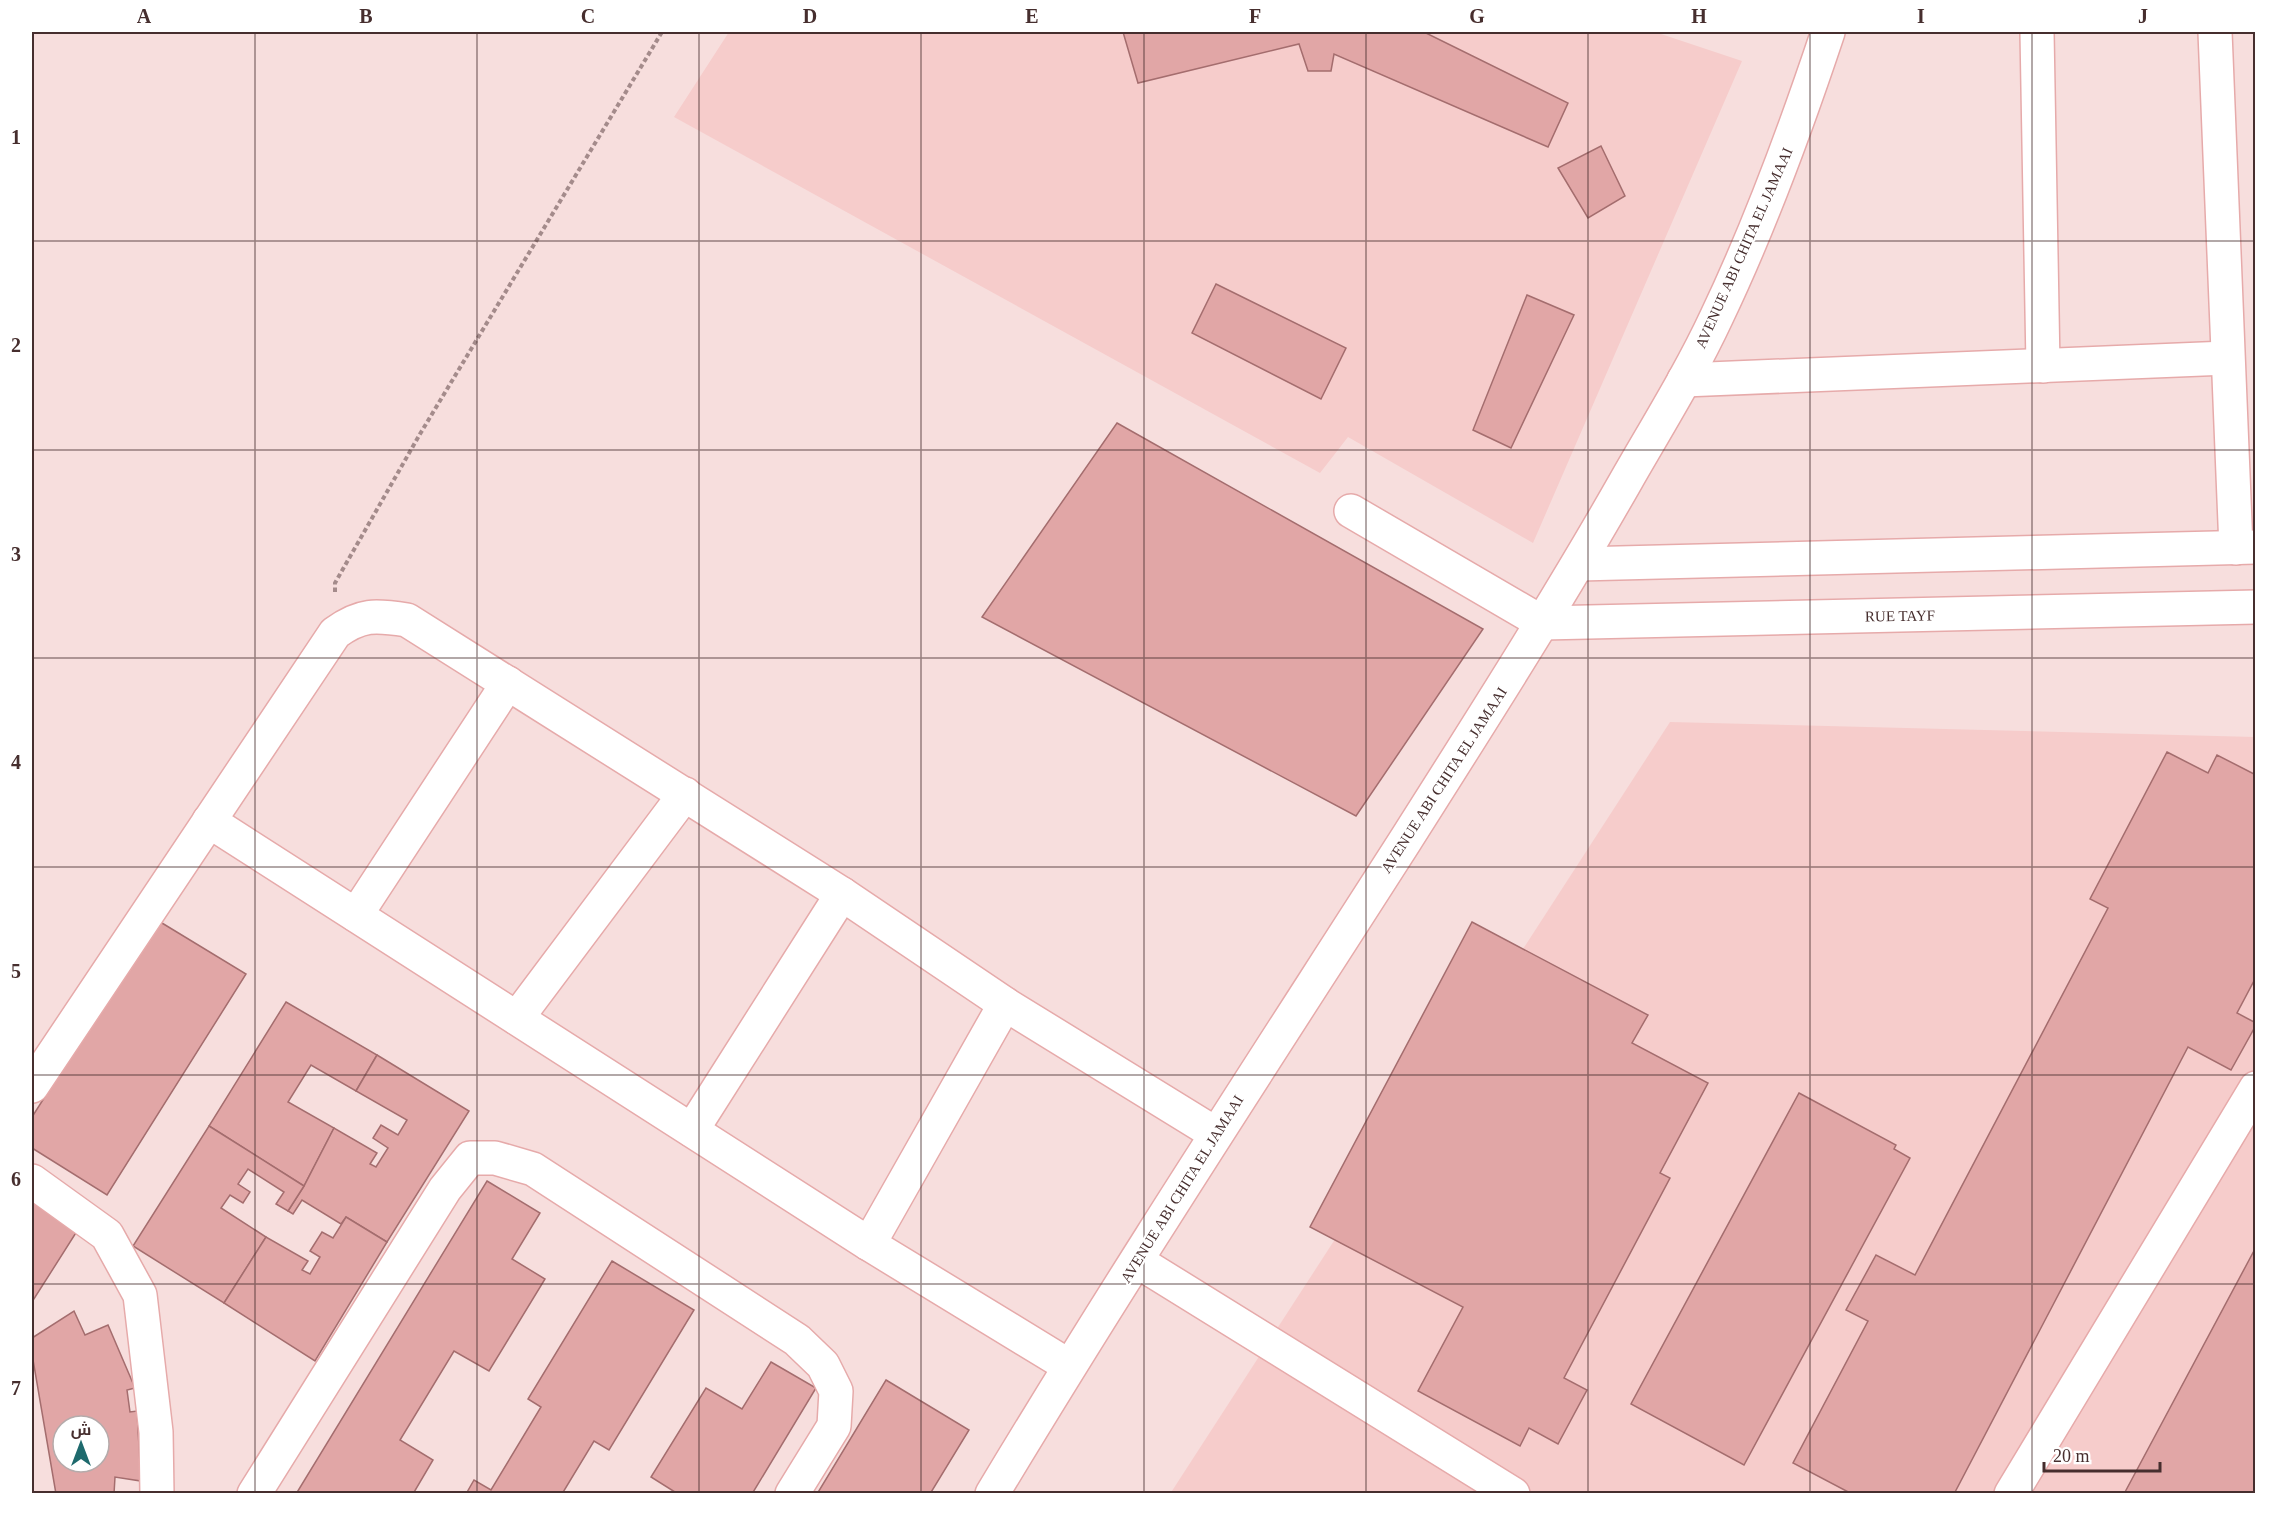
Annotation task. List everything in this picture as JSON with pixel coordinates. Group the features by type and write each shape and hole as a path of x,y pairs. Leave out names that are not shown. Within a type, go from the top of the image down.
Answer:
{"street":[{"name":"AVENUE ABI CHITA EL JAMAAI","path":"992,1494 1069,1366 1544,623 1579,564 1684,380 1717,317 1797,124 1828,32"},
{"path":"2037,32 2043,366"},
{"path":"1579,564 2246,548 2227,358 2215,32"},
{"path":"1684,380 2227,358"},
{"path":"1351,511 1544,623"},
{"name":"RUE TAYF","path":"1544,623 2256,607"},
{"path":"32,1086 335,633 351,620 385,616 406,620 508,683 842,894 1005,1004 1216,1134"},
{"path":"356,915 508,683"},
{"path":"516,1018 685,794"},
{"path":"209,821 869,1244 1069,1366"},
{"path":"692,1130 842,894"},
{"path":"869,1244 1005,1004"},
{"path":"2011,1494 2256,1088"},
{"path":"254,1494 445,1189 470,1158 495,1158 533,1169 797,1340 823,1365 836,1391 834,1426 792,1494"},
{"path":"32,1181 107,1235 140,1295 156,1432 157,1494"},
{"path":"1137,1261 1513,1494"}],"path":[{"path":"335,633 335,583 420,434 662,32"}],"shaded area":[{"path":"729,32 1655,32 1742,61 1533,543 1348,437 1320,473 674,117"},
{"path":"1670,722 2255,737 2255,1493 1170,1494"}],"building":[{"path":"1123,32 1424,32 1568,103 1548,147 1334,54 1331,71 1308,71 1299,44 1138,83"},
{"path":"1601,146 1625,196 1588,218 1558,168"},
{"path":"1216,284 1346,348 1321,399 1192,333"},
{"path":"1527,295 1574,315 1511,448 1473,430"},
{"path":"1117,423 1483,629 1356,816 982,617"},
{"path":"2167,752 2208,773 2217,755 2256,775 2256,977 2237,1013 2256,1025 2231,1070 2188,1047 1954,1494 1852,1494 1793,1463 1868,1321 1846,1310 1876,1255 1915,1275 2108,908 2090,899"},
{"path":"157,920 246,974 107,1195 32,1148 32,1117"},
{"path":"1472,922 1648,1015 1632,1043 1708,1083 1660,1173 1670,1178 1564,1378 1587,1390 1558,1444 1529,1428 1520,1446 1418,1391 1463,1307 1310,1227"},
{"path":"286,1002 377,1055 356,1091 311,1065 288,1102 334,1128 304,1186 209,1126"},
{"path":"377,1055 469,1111 387,1242 346,1217 341,1224 302,1200 293,1214 288,1211 304,1186 334,1128 377,1153 370,1164 376,1167 388,1148 373,1138 381,1125 398,1135 407,1120 356,1091"},
{"path":"1799,1093 1896,1145 1894,1149 1910,1158 1744,1465 1631,1404"},
{"path":"209,1126 304,1186 288,1211 276,1204 284,1192 248,1169 238,1184 250,1192 243,1203 230,1195 221,1208 266,1237 224,1303 133,1246"},
{"path":"487,1181 540,1213 512,1259 545,1279 489,1371 454,1351 400,1440 433,1460 413,1494 296,1494"},
{"path":"32,1201 79,1228 32,1302"},
{"path":"346,1217 387,1242 315,1361 224,1303 266,1237 308,1261 302,1270 310,1274 320,1257 310,1251 322,1232 333,1238"},
{"path":"2256,1247 2256,1494 2124,1494"},
{"path":"612,1261 694,1310 609,1450 594,1441 562,1494 466,1494 474,1480 491,1490 541,1407 528,1399"},
{"path":"74,1311 85,1335 108,1325 135,1388 127,1390 130,1412 137,1411 141,1481 115,1477 114,1494 56,1494 53,1474 111,1474 111,1414 51,1414 51,1465 32,1354 32,1338"},
{"path":"771,1362 816,1388 752,1494 678,1494 651,1477 706,1388 742,1409"},
{"path":"886,1380 969,1430 930,1494 817,1494"}]}
